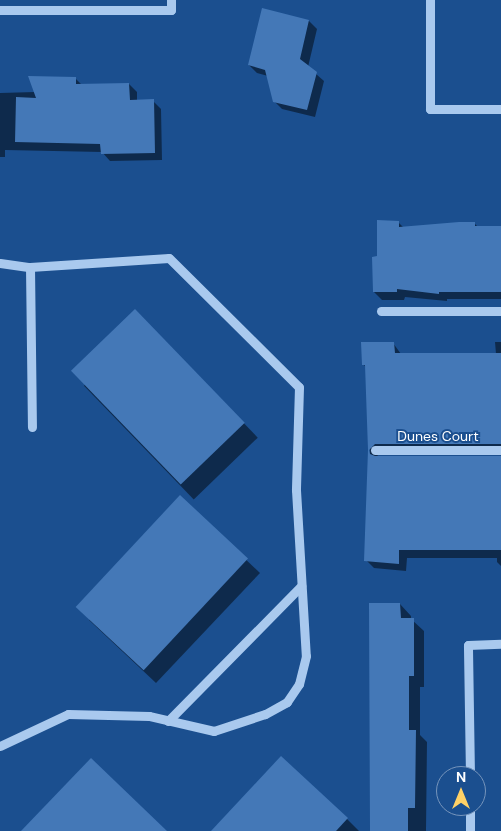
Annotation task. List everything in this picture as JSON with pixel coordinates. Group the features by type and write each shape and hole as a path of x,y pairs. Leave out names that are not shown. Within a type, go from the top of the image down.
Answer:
{"street":[{"path":"430,0 430,109 501,109"},
{"path":"0,10 171,5"},
{"path":"0,263 30,268 169,258 299,388 296,490 305,667 299,684 287,702 265,714 214,731 148,716 68,714 0,746"},
{"path":"30,268 32,427"},
{"path":"381,311 501,311"},
{"name":"Dunes Court","path":"375,450 501,450"},
{"path":"168,721 302,586"},
{"path":"470,766 468,645 501,644"},
{"path":"470,816 470,831"}],"building":[{"path":"262,8 309,20 300,59 317,72 307,110 273,102 265,70 248,65"},
{"path":"28,76 76,77 76,84 129,83 130,100 154,99 155,153 101,154 100,144 15,142 16,97 36,98"},
{"path":"377,220 399,221 399,227 459,222 475,222 475,226 501,226 501,292 439,292 439,294 397,289 397,292 373,292 372,257 377,256"},
{"path":"135,309 245,423 181,484 71,371"},
{"path":"361,342 394,342 395,353 501,353 501,444 375,444 369,450 370,454 375,456 501,456 501,550 399,550 399,564 364,561 368,450 365,365 362,365"},
{"path":"180,495 248,558 144,670 76,607"},
{"path":"369,603 400,603 401,618 414,618 414,676 409,676 409,730 416,730 415,808 408,808 408,831 370,831"},
{"path":"281,756 348,818 336,831 211,831"},
{"path":"91,758 167,831 21,831"}]}
